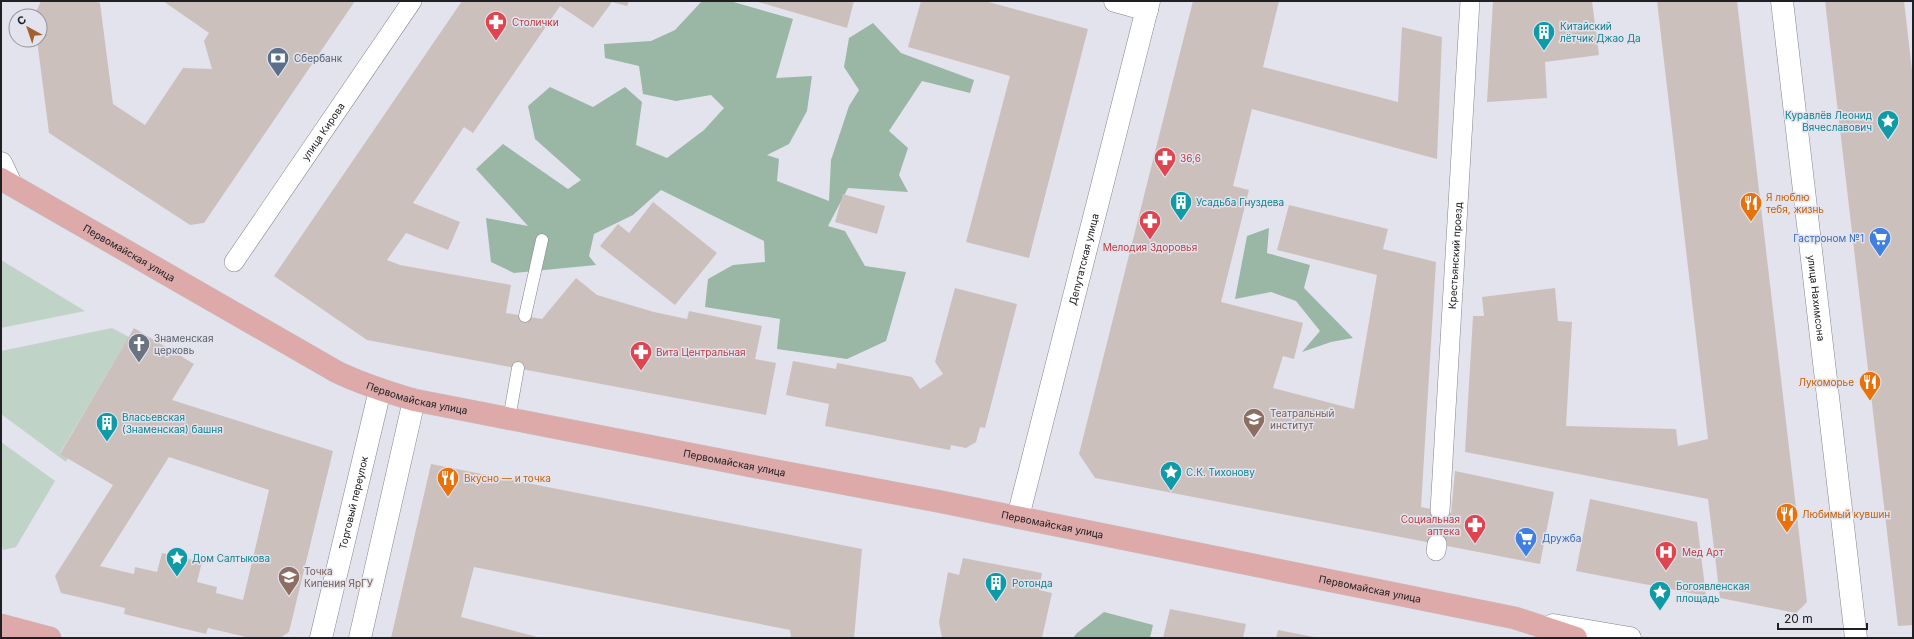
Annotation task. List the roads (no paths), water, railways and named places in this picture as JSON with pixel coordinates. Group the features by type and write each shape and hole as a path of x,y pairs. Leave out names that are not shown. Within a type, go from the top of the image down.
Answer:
{"main road":[{"name":"Первомайская улица","path":"6,182 337,372 360,383 414,400 1018,517 1515,618 1576,638"},
{"path":"1,625 50,638"}],"street":[{"name":"улица Кирова","path":"234,262 412,1"},
{"path":"1115,1 1148,5"},
{"name":"Крестьянский проезд","path":"1440,511 1470,1"},
{"name":"улица Нахимсона","path":"1782,1 1856,638"},
{"name":"Депутатская улица","path":"1018,517 1148,5"},
{"path":"1,163 6,182"},
{"name":"Торговый переулок","path":"320,638 380,390"},
{"path":"360,638 414,400"},
{"name":"улица Нахимсона","path":"1841,638 1847,618 1851,595"},
{"name":"Первомайская улица","path":"1515,618 1630,638"}],"lane":[{"path":"525,316 542,240"},
{"path":"509,419 518,368"}],"tunnel":[{"path":"1437,544 1440,511"}],"place":[{"name":"Столички","path":"496,42"},
{"name":"Китайский лётчик Джао Да","path":"1544,52"},
{"name":"Сбербанк","path":"278,78"},
{"name":"Куравлёв Леонид Вячеславович","path":"1888,140"},
{"name":"36,6","path":"1165,178"},
{"name":"Усадьба Гнуздева","path":"1181,222"},
{"name":"Я люблю тебя, жизнь","path":"1751,222"},
{"name":"Мелодия Здоровья","path":"1150,240"},
{"name":"Гастроном №1","path":"1880,258"},
{"name":"Знаменская церковь","path":"139,364"},
{"name":"Вита Центральная","path":"641,372"},
{"name":"Лукоморье","path":"1870,402"},
{"name":"Театральный институт","path":"1254,438"},
{"name":"Власьевская (Знаменская) башня","path":"107,442"},
{"name":"С.К. Тихонову","path":"1171,492"},
{"name":"Вкусно — и точка","path":"448,498"},
{"name":"Любимый кувшин","path":"1787,534"},
{"name":"Социальная аптека","path":"1475,544"},
{"name":"Дружба","path":"1526,558"},
{"name":"Мед Арт","path":"1666,572"},
{"name":"Дом Салтыкова","path":"177,578"},
{"name":"Точка Кипения ЯрГУ","path":"289,596"},
{"name":"Ротонда","path":"996,602"},
{"name":"Богоявленская площадь","path":"1660,612"}]}
